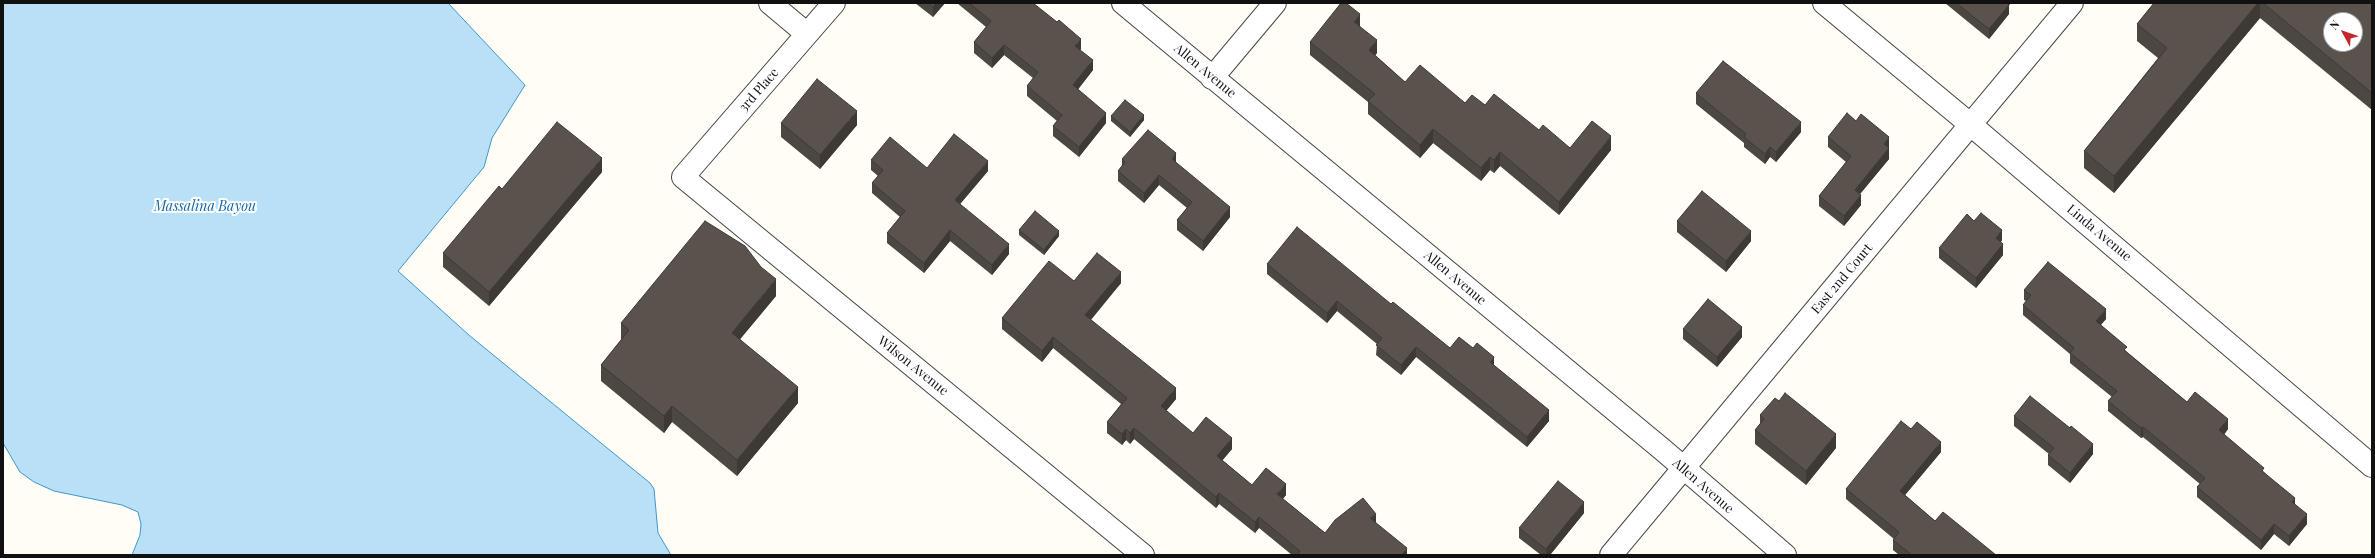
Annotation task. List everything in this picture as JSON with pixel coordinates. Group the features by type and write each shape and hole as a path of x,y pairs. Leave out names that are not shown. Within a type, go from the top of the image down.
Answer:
{"street":[{"path":"770,3 807,34"},
{"name":"3rd Place","path":"683,177 834,3"},
{"name":"Allen Avenue","path":"1123,3 1684,469 1784,555"},
{"path":"1212,78 1275,3"},
{"name":"Linda Avenue","path":"1824,3 1971,124 2372,466"},
{"name":"East 2nd Court","path":"1611,555 2072,3"},
{"name":"Wilson Avenue","path":"683,177 1143,555"}],"water":[{"name":"Massalina Bayou","path":"3,3 448,3 525,85 492,138 484,167 398,271 470,336 650,483 654,489 658,533 671,555 132,555 140,535 141,524 138,512 122,505 54,491 34,482 20,472 3,443"}],"building":[{"path":"928,3 936,3 933,7"},
{"path":"969,3 1033,3 1057,22 1059,20 1081,39 1075,46 1093,60 1073,85 1106,113 1079,147 1053,126 1062,115 1027,86 1038,72 1004,45 992,58 974,42 991,21"},
{"path":"1341,3 1346,3 1360,14 1354,22 1377,40 1369,50 1405,82 1420,65 1465,103 1472,95 1485,105 1494,94 1539,130 1543,125 1570,148 1592,121 1611,136 1559,202 1500,152 1494,160 1490,157 1481,168 1433,129 1420,145 1368,101 1375,94 1310,42"},
{"path":"1956,3 2007,3 2009,5 1989,29"},
{"path":"2154,3 2258,3 2114,176 2084,151 2167,48 2137,24"},
{"path":"2263,3 2372,3 2372,93"},
{"path":"1723,61 1801,122 1776,152 1770,147 1765,154 1744,137 1746,134 1696,93"},
{"path":"817,79 857,111 820,155 781,123"},
{"path":"1125,100 1144,115 1130,132 1111,116"},
{"path":"1847,113 1856,121 1861,114 1889,137 1884,144 1889,148 1855,190 1861,195 1844,216 1819,196 1851,156 1828,137"},
{"path":"557,122 602,158 489,292 443,253 499,186 502,189"},
{"path":"1148,130 1176,153 1172,159 1230,207 1203,241 1177,220 1192,202 1159,175 1144,193 1118,171 1125,162 1122,159"},
{"path":"954,134 988,161 955,200 1009,244 992,265 950,230 924,263 887,233 905,211 872,183 883,170 871,160 890,137 927,168"},
{"path":"1702,191 1751,231 1726,261 1677,221"},
{"path":"1035,211 1059,231 1044,250 1019,230"},
{"path":"1981,213 2002,230 1996,238 2003,244 1976,278 1939,248 1967,214 1974,221"},
{"path":"705,221 745,246 761,267 776,279 732,333 798,387 737,460 672,406 664,416 601,365 629,330 621,323"},
{"path":"1297,227 1391,304 1393,302 1450,348 1459,337 1473,348 1477,343 1494,357 1490,362 1549,410 1527,437 1416,347 1401,365 1376,345 1382,338 1337,301 1327,313 1267,264"},
{"path":"1097,253 1121,272 1085,315 1176,388 1161,406 1193,433 1206,417 1232,438 1217,456 1252,485 1266,468 1286,484 1277,494 1325,533 1335,520 1363,498 1376,514 1370,518 1407,548 1402,555 1297,555 1300,551 1259,517 1255,522 1219,493 1216,497 1134,428 1130,433 1126,429 1122,434 1107,422 1127,398 1053,337 1042,351 1002,318 1049,261 1074,281"},
{"path":"2048,262 2106,309 2096,321 2127,347 2124,350 2187,402 2195,392 2228,419 2219,430 2264,468 2262,471 2295,498 2292,502 2307,514 2289,536 2274,524 2261,540 2197,487 2205,478 2143,427 2141,428 2108,401 2117,391 2070,353 2074,348 2023,305 2031,295 2024,290"},
{"path":"1708,299 1742,327 1717,357 1683,329"},
{"path":"1785,393 1836,434 1806,471 1755,430 1764,419 1760,415 1775,398 1779,401"},
{"path":"2030,396 2070,428 2071,426 2093,444 2070,473 2048,455 2054,448 2014,416"},
{"path":"1901,421 1911,429 1917,422 1941,442 1900,491 1935,521 1943,512 1996,555 1912,555 1893,540 1899,532 1846,489"},
{"path":"1558,481 1584,502 1546,549 1519,528"}]}
